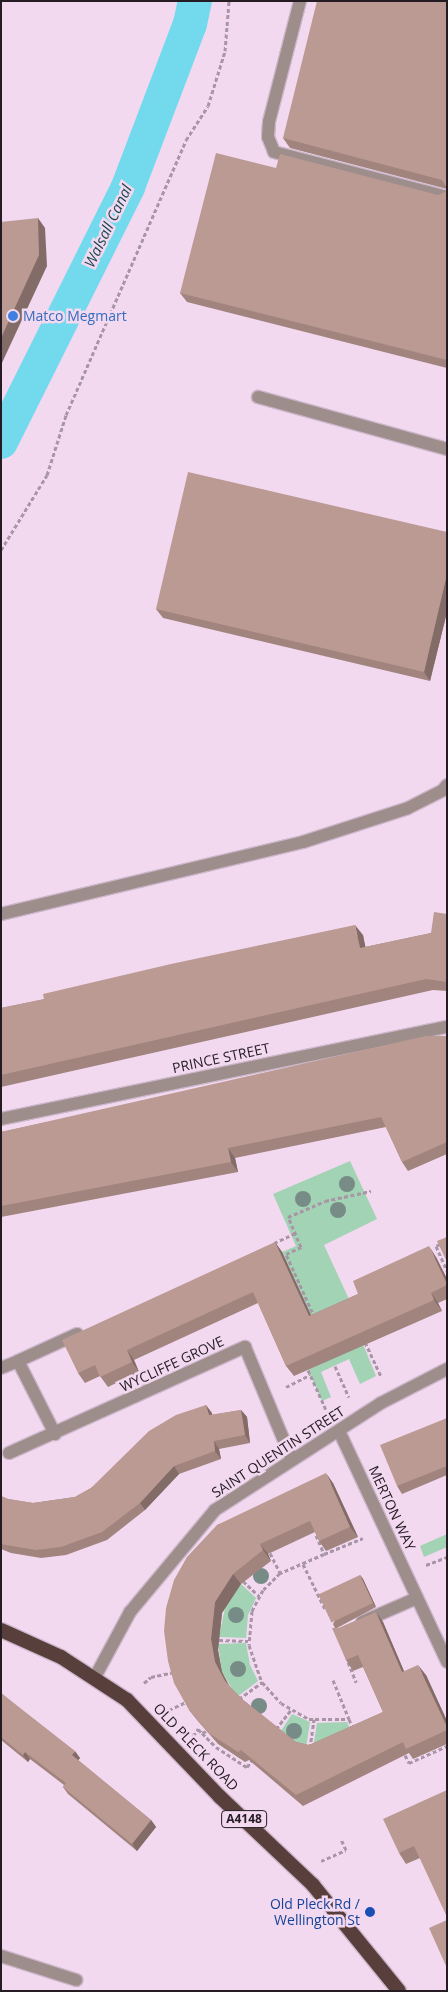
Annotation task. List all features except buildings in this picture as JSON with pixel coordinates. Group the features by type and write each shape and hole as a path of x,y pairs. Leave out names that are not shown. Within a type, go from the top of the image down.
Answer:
{"highway":[{"name":"OLD PLECK ROAD","path":"1,1630 95,1677 146,1717 220,1797 299,1871 399,1991"}],"street":[{"path":"300,1 269,122 268,137 274,152 447,197"},
{"path":"258,397 447,449"},
{"path":"1,914 302,842 408,808 444,790 447,786"},
{"name":"PRINCE STREET","path":"1,1120 447,1026"},
{"path":"1,1368 89,1328"},
{"name":"WYCLIFFE GROVE","path":"9,1453 245,1347 292,1460"},
{"path":"18,1361 54,1434"},
{"name":"SAINT QUENTIN STREET","path":"95,1677 130,1612 215,1510 390,1398 447,1370"},
{"name":"MERTON WAY","path":"338,1432 447,1662"},
{"path":"351,1628 417,1598"},
{"path":"4,1961 76,1980"}],"path":[{"path":"1,550 11,539 47,475 66,415 186,140 208,106 225,51 229,1"},
{"path":"317,1323 286,1254 301,1247 288,1217 326,1201 371,1191"},
{"path":"274,1243 295,1233"},
{"path":"440,1244 436,1246 447,1271"},
{"path":"363,1337 390,1398"},
{"path":"335,1366 358,1418"},
{"path":"308,1370 338,1432"},
{"path":"349,1719 314,1719 291,1710 262,1682 251,1658 248,1641 250,1618 258,1596 280,1574 384,1528"},
{"path":"316,1535 324,1554"},
{"path":"270,1553 280,1574"},
{"path":"303,1564 325,1609"},
{"path":"243,1581 258,1596"},
{"path":"218,1640 248,1641"},
{"path":"348,1660 356,1682"},
{"path":"151,1677 175,1672"},
{"path":"333,1680 355,1734"},
{"path":"239,1699 262,1682"},
{"path":"173,1706 186,1702"},
{"path":"274,1732 291,1710"},
{"path":"309,1754 314,1719"},
{"path":"196,1732 198,1729 204,1732 247,1768 258,1753"},
{"path":"405,1755 409,1763 447,1746"},
{"path":"299,1871 346,1850 341,1839"}],"green space":[{"path":"350,1161 377,1219 324,1245 354,1310 316,1326 282,1252 296,1246 273,1194"},
{"path":"363,1344 376,1376 360,1384 349,1359 321,1372 331,1397 322,1401 308,1370"},
{"path":"447,1534 447,1547 424,1557 420,1546"},
{"path":"241,1584 256,1598 248,1615 246,1638 219,1637 226,1603"},
{"path":"246,1643 250,1665 258,1681 237,1697 222,1672 218,1644"},
{"path":"292,1714 310,1722 305,1754 279,1734"},
{"path":"347,1722 354,1738 312,1755 317,1723"}],"waterway":[{"name":"Walsall Canal","path":"1,442 128,187 190,24 195,1"}],"place":[{"name":"Matco Megmart","path":"13,316"},
{"name":"Old Pleck Rd / Wellington St","path":"370,1912"}]}
